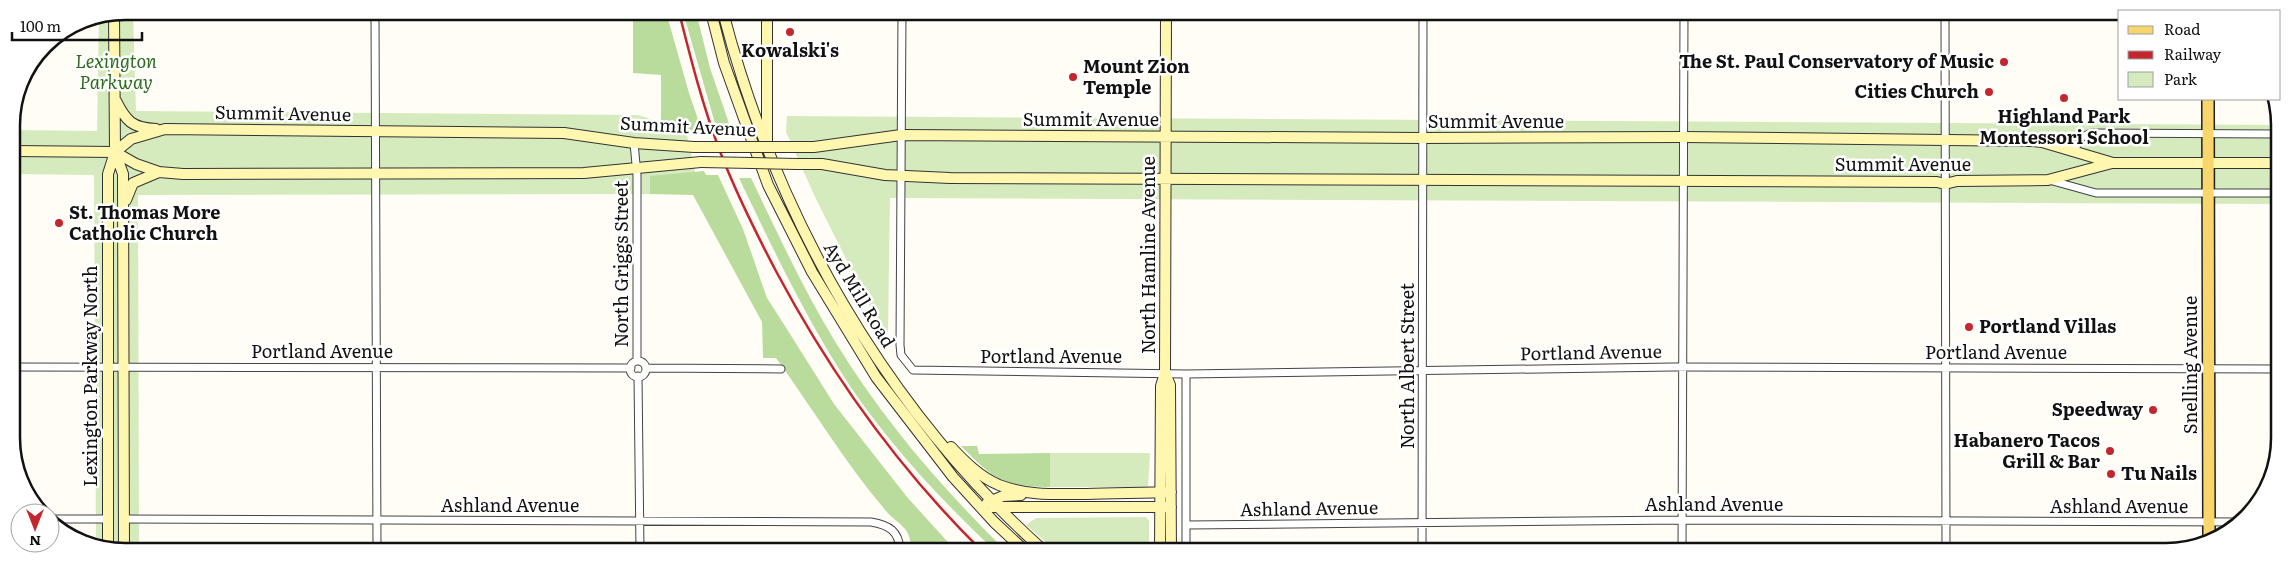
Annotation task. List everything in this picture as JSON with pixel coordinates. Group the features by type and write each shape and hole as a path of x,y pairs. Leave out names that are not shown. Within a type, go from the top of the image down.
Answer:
{"main road":[{"name":"Snelling Avenue","path":"2208,534 2209,100"}],"street":[{"path":"375,20 377,543"},
{"name":"Ayd Mill Road","path":"713,20 724,63 768,185 812,272 876,377 953,477 1017,543"},
{"name":"Ayd Mill Road","path":"726,20 736,60 767,149 793,210 828,280 868,344 951,457 994,504 1036,543"},
{"path":"767,20 767,149"},
{"path":"901,176 902,20"},
{"name":"North Hamline Avenue","path":"1160,543 1161,386 1165,373 1166,20"},
{"name":"North Albert Street","path":"1422,543 1423,20"},
{"path":"1682,543 1684,20"},
{"path":"1945,20 1945,184 1947,199 1946,543"},
{"path":"114,21 114,152"},
{"path":"115,99 123,116 130,122 141,127 165,129"},
{"name":"Summit Avenue","path":"114,152 131,139 165,129 564,133 634,143 694,147 814,147 902,135 1423,138 1684,137 2031,141 2074,150 2083,156 2113,162 2271,163"},
{"path":"2074,150 2082,137 2091,133 2271,134"},
{"name":"North Griggs Street","path":"634,143 636,168 637,361"},
{"name":"Summit Avenue","path":"20,151 114,152 136,164 159,172 584,173 701,162 822,164 901,176 1937,182 1945,184 1957,182 2048,180 2113,162"},
{"name":"Lexington Parkway North","path":"114,152 123,174 124,205 122,366 124,543"},
{"name":"Lexington Parkway North","path":"108,542 108,174 114,152"},
{"path":"124,205 133,183 159,172"},
{"name":"Portland Avenue","path":"901,176 901,355 906,364 913,370 926,372 1186,374 1683,367 2271,369"},
{"name":"Summit Avenue","path":"2048,180 2096,193 2271,193"},
{"path":"638,376 633,374 631,368 637,361 642,362 646,368"},
{"name":"Portland Avenue","path":"20,367 631,368"},
{"path":"646,368 781,369"},
{"path":"638,376 643,374 646,368"},
{"name":"North Hamline Avenue","path":"1165,373 1170,385 1171,543"},
{"path":"1186,374 1186,543"},
{"path":"638,376 640,543"},
{"path":"914,409 964,460 986,478 1010,489 1049,494"},
{"path":"994,504 1002,496 1170,492"},
{"path":"980,507 994,504 1171,507"},
{"path":"60,519 107,519"},
{"name":"Ashland Avenue","path":"124,519 871,522 885,524 894,531 899,543"},
{"name":"Ashland Avenue","path":"1186,525 1683,520 2229,522"}],"green space":[{"name":"Lexington Parkway","path":"133,20 136,111 638,115 686,130 696,177 693,194 138,195 139,543 111,542 96,539 94,175 20,174 20,130 97,131 99,24"},
{"path":"633,20 668,20 702,131 661,132 661,75 633,73"},
{"path":"685,20 698,20 710,68 732,132 718,134"},
{"path":"787,116 2271,125 2271,204 890,198 888,331 882,331 815,197 786,132"},
{"path":"704,171 706,175 718,175 743,229 767,298 834,404 907,497 949,543 910,543 907,531 871,493 776,358 763,358 762,322 693,195 650,194 650,176"},
{"path":"739,178 751,178 813,303 836,343 873,399 914,452 958,502 998,543 987,543 931,487 873,418 855,394 825,346 774,251"},
{"path":"961,446 977,446 979,454 1050,453 1050,487 1020,485 1000,479 982,467"},
{"path":"1050,453 1150,453 1148,487 1050,487"},
{"path":"1146,517 1149,521 1149,543 1047,543 1026,525 1036,518"}],"railway":[{"path":"681,20 703,101 721,154 755,229 798,311 844,384 894,453 922,487 974,543"}],"place":[{"name":"Kowalski's","path":"790,32"},
{"name":"The St. Paul Conservatory of Music","path":"2004,62"},
{"name":"Mount Zion Temple","path":"1073,77"},
{"name":"Cities Church","path":"1989,92"},
{"name":"Highland Park Montessori School","path":"2064,98"},
{"name":"St. Thomas More Catholic Church","path":"59,223"},
{"name":"Portland Villas","path":"1969,327"},
{"name":"Speedway","path":"2153,410"},
{"name":"Habanero Tacos Grill & Bar","path":"2110,451"},
{"name":"Tu Nails","path":"2111,474"}]}
